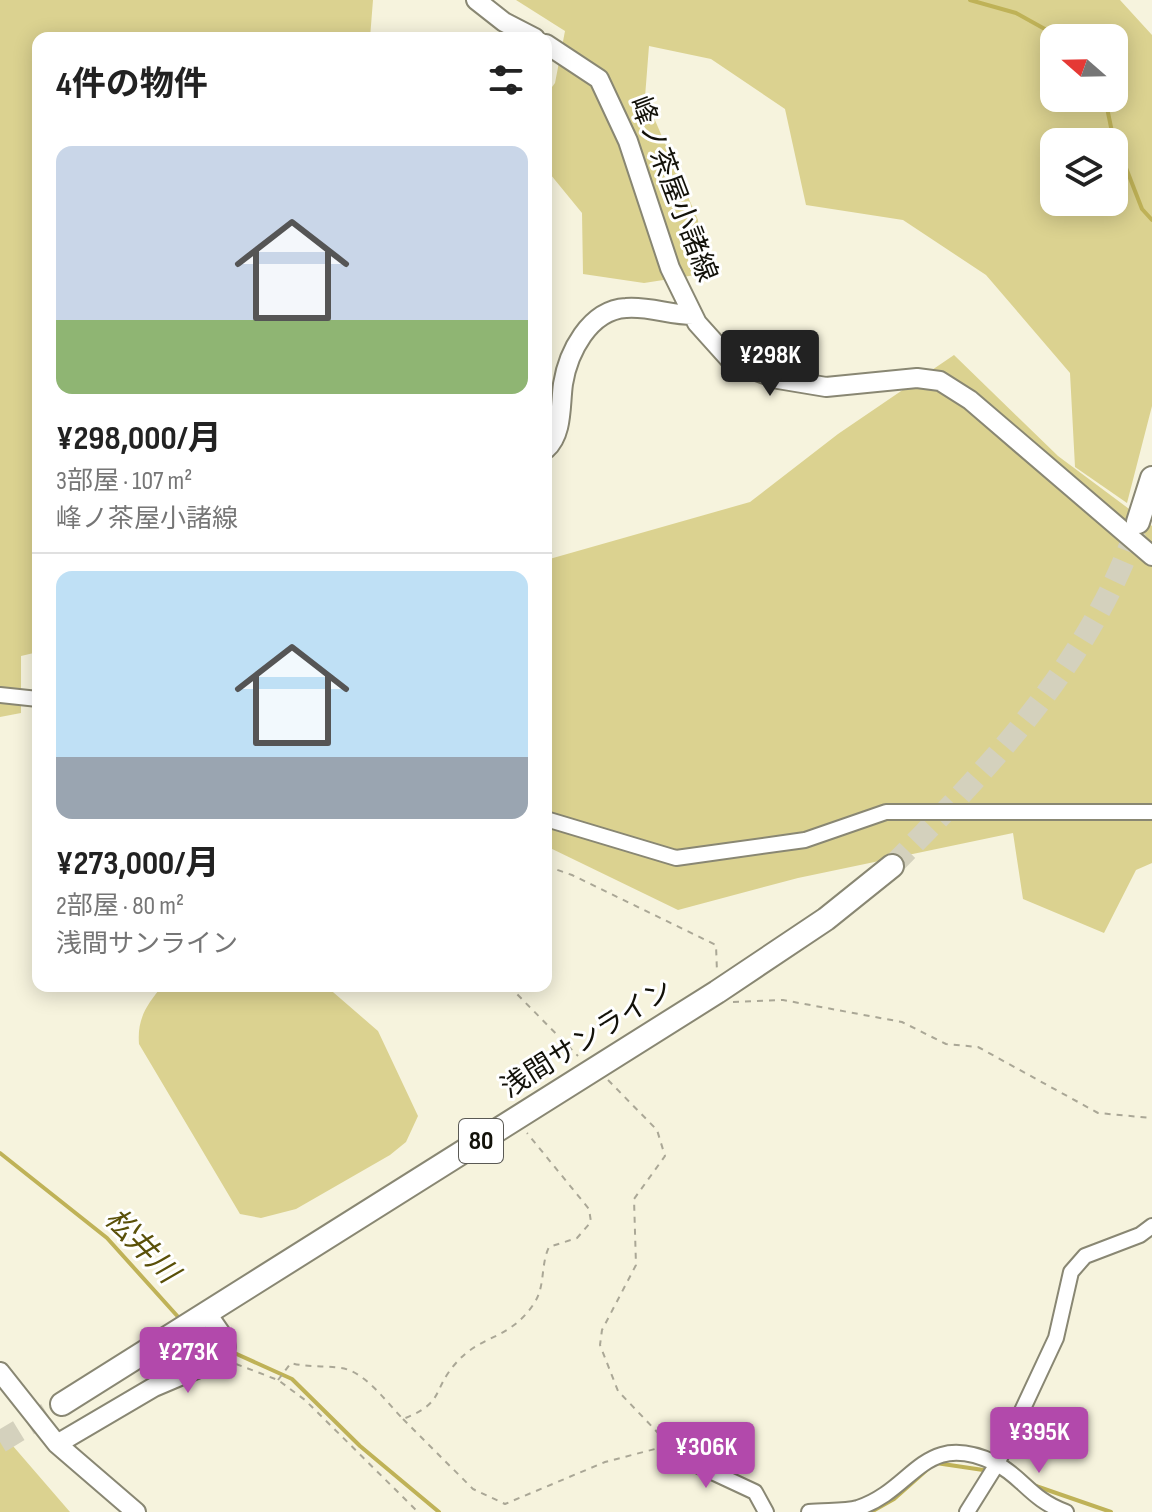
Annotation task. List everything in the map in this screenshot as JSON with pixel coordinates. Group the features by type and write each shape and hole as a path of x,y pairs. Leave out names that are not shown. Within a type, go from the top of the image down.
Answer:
{"main road":[{"path":"476,0 504,22 523,32"},
{"name":"峰ノ茶屋小諸線","path":"552,48 599,79 628,141 670,268 693,315 732,362 778,379 826,387 917,378 940,381 970,400 1152,556"},
{"path":"552,436 559,421 563,381 586,329 608,312 624,308 648,309 665,315 693,315"},
{"path":"1138,522 1152,478"},
{"name":"浅間サンライン","path":"62,1404 717,992 826,919 892,866"},
{"path":"57,1444 154,1387 220,1359 226,1347 224,1338 206,1312"},
{"path":"0,1372 57,1444 136,1512"}],"street":[{"path":"0,695 32,698"},
{"path":"552,821 676,858 805,840 886,812 1152,812"},
{"path":"967,1512 997,1464 1056,1338 1071,1272 1085,1256 1140,1235 1152,1226"},
{"path":"669,1445 695,1464 755,1492 766,1512"},
{"path":"809,1512 857,1509 878,1498 939,1453 962,1452 997,1464 1044,1504 1066,1512"}],"path":[{"path":"552,868 716,945 717,992 733,1003 757,998 783,1000 902,1022 946,1044 978,1047 1098,1113 1152,1118"},
{"path":"278,1380 291,1363 313,1369 342,1368 358,1374 473,1489 505,1504 605,1462 669,1445 618,1391 600,1345 602,1330 636,1265 634,1199 665,1156 657,1130 617,1085 593,1071 515,992"},
{"path":"403,1419 427,1409 438,1398 454,1364 473,1347 516,1328 536,1302 541,1288 541,1262 549,1247 577,1238 591,1222 589,1209 516,1119"},
{"path":"220,1359 278,1380 305,1400 418,1512"}],"shaded area":[{"path":"0,0 373,0 370,32 32,32 32,653 21,656 21,713 0,717"},
{"path":"516,0 1120,0 1152,35 1152,406 1127,503 1075,467 1070,373 986,275 903,220 806,205 785,109 711,59 649,46 645,97 698,220 702,274 644,283 583,274 582,213 552,176 552,87 565,31"},
{"path":"954,355 1058,456 1152,526 1152,863 1136,870 1104,933 1023,899 1013,833 798,878 678,910 552,849 552,558 750,502 838,434"},
{"path":"157,992 333,992 378,1031 418,1116 406,1142 390,1155 296,1209 261,1218 240,1214 139,1044 144,1012"},
{"path":"0,1431 70,1512 0,1512"}],"waterway":[{"path":"970,0 1016,13 1040,26"},
{"path":"1108,112 1112,132 1142,209 1152,220"},
{"name":"松井川","path":"0,1153 107,1238 180,1319"},
{"name":"松井川","path":"191,1331 218,1346"},
{"name":"松井川","path":"230,1351 292,1379 360,1446 439,1512"},
{"name":"松井川","path":"936,1463 990,1471"},
{"name":"松井川","path":"871,1512 894,1499 929,1468"},
{"name":"松井川","path":"1033,1485 1111,1512"}],"tunnel":[{"path":"892,866 1001,749 1066,665 1119,573 1138,523"},
{"path":"0,1442 62,1404"}]}
